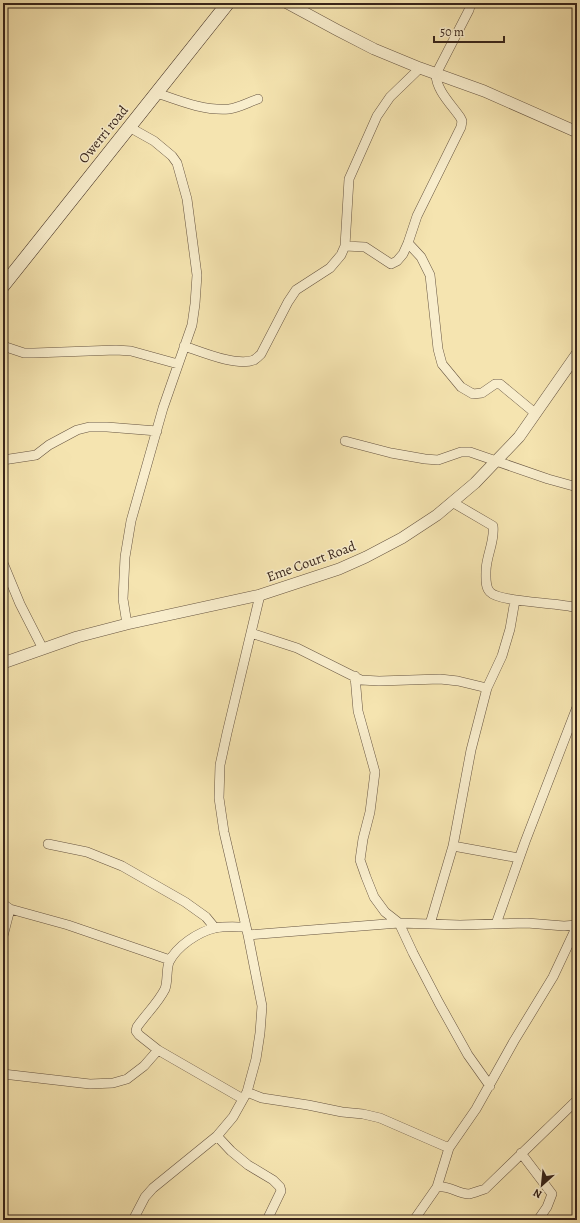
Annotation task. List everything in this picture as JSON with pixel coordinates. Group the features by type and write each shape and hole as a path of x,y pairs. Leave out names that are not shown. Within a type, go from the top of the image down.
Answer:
{"main road":[{"name":"Owerri road","path":"3,286 228,3"}],"street":[{"path":"288,3 368,46 420,68 484,91 577,132"},
{"path":"345,246 365,247 391,264 397,262 403,254 417,216 461,127 462,122 460,117 436,82 436,74 469,10 471,3"},
{"path":"184,346 228,360 248,361 255,359 261,354 288,302 296,290 330,268 342,255 345,246 349,179 377,116 390,97 420,68"},
{"path":"157,93 188,104 211,109 230,109 258,99"},
{"path":"127,624 123,599 125,557 131,521 157,431 192,325 197,275 187,199 177,163 172,156 154,141 129,127"},
{"path":"408,243 421,257 430,275 438,348 442,364 461,387 473,394 482,393 495,384 500,384 507,388 536,413"},
{"path":"3,346 24,352 34,353 116,350 132,351 178,364"},
{"name":"Eme Court Road","path":"3,663 77,638 127,624 260,595 339,569 402,538 437,515 475,483 519,437 577,354"},
{"path":"3,460 36,455 49,445 77,430 89,427 157,431"},
{"path":"345,441 391,453 425,459 438,460 461,452 470,452 548,479 577,487"},
{"path":"452,502 487,521 493,526 494,534 486,569 486,585 490,592 498,596 514,600 577,608"},
{"path":"3,563 6,579 43,649"},
{"path":"133,1220 145,1197 152,1188 217,1136 233,1117 245,1096 256,1059 262,1006 247,931 224,832 219,798 220,765 260,595"},
{"path":"430,924 453,846 465,777 487,688 502,656 510,629 514,600"},
{"path":"251,633 297,648 361,680 379,681 440,679 458,681 487,688"},
{"path":"355,676 358,711 375,772 370,812 363,839 360,860 374,897 385,912 399,923 413,953 468,1055 490,1086"},
{"path":"496,924 519,858 577,708"},
{"path":"48,844 87,852 122,866 185,902 206,917 215,928"},
{"path":"453,846 519,858"},
{"path":"3,936 6,906 68,925 170,960"},
{"path":"414,1220 437,1187 449,1148 490,1086 514,1041 553,977 577,925 564,926 528,923 460,925 399,923 247,931 229,926 215,928 196,936 180,948 170,960 165,988 137,1027 136,1031 158,1050 245,1096 363,1114 374,1117 449,1148"},
{"path":"3,1074 90,1084 113,1083 127,1079 144,1066 158,1050"},
{"path":"437,1187 444,1186 470,1194 485,1189 577,1100"},
{"path":"217,1136 231,1151 248,1165 273,1180 280,1187 282,1192 267,1220"},
{"path":"521,1153 552,1194 547,1207 538,1220"}]}
